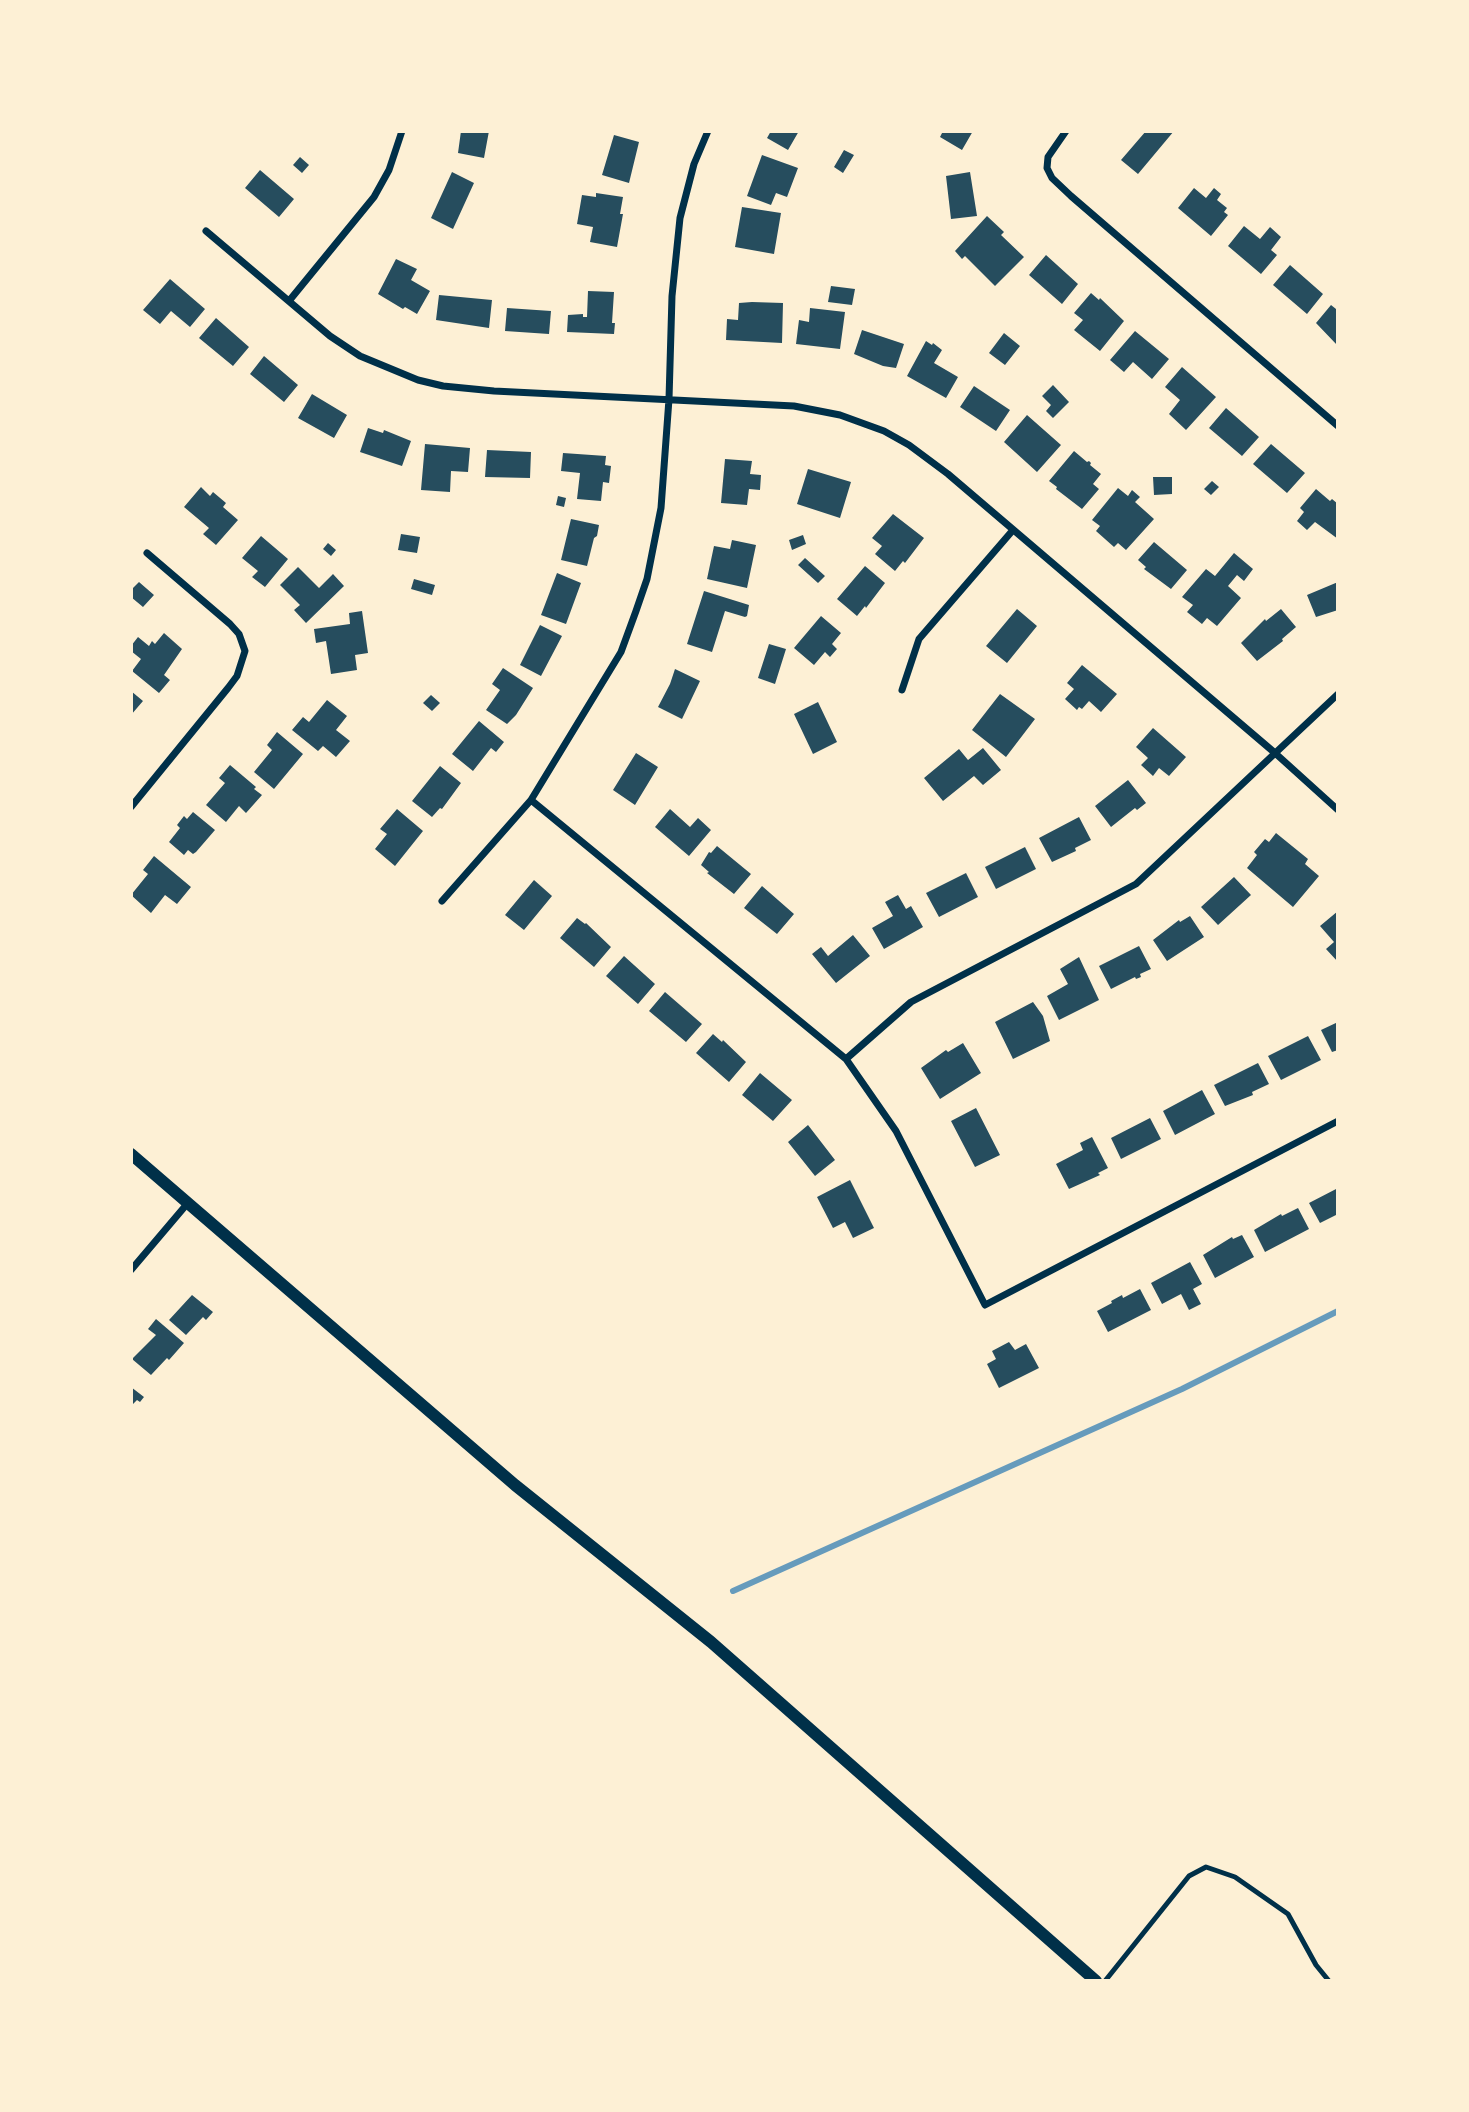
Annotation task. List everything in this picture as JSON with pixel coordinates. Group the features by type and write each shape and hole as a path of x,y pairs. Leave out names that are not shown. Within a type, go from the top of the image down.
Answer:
{"street":[{"path":"289,301 374,197 389,170 402,131"},
{"path":"442,901 531,800 621,652 636,611 647,579 661,508 669,399 672,296 680,218 694,164 708,131"},
{"path":"1066,131 1048,157 1052,178 1338,426"},
{"path":"206,231 330,336 360,356 418,380 443,386 494,391 794,406 832,412 884,431 920,453 1013,530 1338,810"},
{"path":"902,690 919,639 1013,530"},
{"path":"131,807 237,676 245,651 239,634 230,624 146,553"},
{"path":"846,1059 911,1002 1136,884 1338,694"},
{"path":"531,800 846,1059 896,1132 985,1305 1338,1121"},
{"path":"131,1154 515,1485 710,1642 1096,1981"},
{"path":"131,1270 187,1204"}],"lane":[{"path":"1105,1981 1189,1876 1206,1867 1235,1877 1288,1914 1316,1965 1329,1981"}],"building":[{"path":"461,131 489,131 484,158 458,153"},
{"path":"771,131 799,131 788,150 767,138"},
{"path":"943,131 973,131 962,150 940,137"},
{"path":"1146,131 1174,131 1138,174 1121,160"},
{"path":"614,135 639,142 629,183 602,175"},
{"path":"844,150 854,155 843,173 834,167"},
{"path":"762,155 798,168 787,197 776,193 771,205 747,196"},
{"path":"300,157 309,165 302,173 293,165"},
{"path":"260,170 294,199 279,217 245,188"},
{"path":"452,172 474,183 453,229 431,218"},
{"path":"970,172 977,216 951,219 946,176"},
{"path":"1194,188 1206,198 1214,188 1221,194 1217,200 1227,208 1224,212 1228,215 1211,236 1178,208"},
{"path":"596,193 623,197 617,247 590,242 593,227 577,224 582,195 596,197"},
{"path":"742,207 781,213 774,254 735,247"},
{"path":"987,216 1004,232 1001,235 1024,257 995,286 965,256 962,259 955,251"},
{"path":"1244,226 1260,239 1270,227 1281,237 1271,250 1277,255 1261,274 1228,246"},
{"path":"1046,255 1078,284 1062,304 1029,275"},
{"path":"396,259 417,269 411,280 430,291 417,314 378,294"},
{"path":"1290,265 1323,294 1307,314 1273,285"},
{"path":"170,279 205,309 190,327 171,311 160,324 143,310"},
{"path":"831,286 855,289 852,305 828,302"},
{"path":"588,291 614,292 614,334 567,332 568,315 583,314 583,317 587,317"},
{"path":"1091,293 1124,321 1100,351 1074,330 1083,320 1074,313"},
{"path":"439,295 492,300 489,328 436,320"},
{"path":"739,303 783,303 782,343 726,340 727,319 738,320"},
{"path":"1331,305 1336,309 1338,307 1337,345 1316,323"},
{"path":"507,308 551,311 549,334 505,331"},
{"path":"810,308 845,312 840,349 796,344 799,320 809,322"},
{"path":"216,318 249,347 233,366 199,338"},
{"path":"862,330 904,344 896,368 883,366 854,354"},
{"path":"1135,331 1169,359 1152,379 1133,362 1124,372 1110,360"},
{"path":"1004,333 1020,346 1005,365 989,353"},
{"path":"926,341 942,350 934,363 958,377 946,398 907,376"},
{"path":"264,356 298,385 284,402 250,374"},
{"path":"1182,367 1216,397 1186,430 1169,414 1180,400 1165,387"},
{"path":"1053,385 1069,402 1053,418 1046,411 1051,405 1042,396"},
{"path":"974,386 1010,410 996,431 960,407"},
{"path":"312,394 347,415 334,438 298,418"},
{"path":"1226,408 1259,437 1242,456 1209,428"},
{"path":"1027,415 1061,445 1037,472 1004,442"},
{"path":"368,428 383,433 384,430 411,441 402,466 360,452"},
{"path":"425,444 470,448 468,472 451,471 450,492 421,490"},
{"path":"1271,444 1305,473 1287,493 1253,464"},
{"path":"487,450 531,452 530,478 485,477"},
{"path":"1074,451 1089,461 1101,474 1093,484 1099,489 1082,509 1049,481"},
{"path":"563,453 606,456 605,465 611,466 609,483 603,482 601,501 577,499 580,473 561,471"},
{"path":"725,459 752,461 750,474 761,475 760,490 749,489 747,505 721,503"},
{"path":"808,469 851,482 840,518 797,504"},
{"path":"1153,477 1172,477 1172,494 1154,495"},
{"path":"1212,481 1219,487 1211,495 1204,489"},
{"path":"201,487 210,496 213,492 226,503 223,507 238,520 216,545 203,534 209,528 184,507"},
{"path":"1118,488 1128,496 1132,490 1140,497 1135,502 1154,519 1126,550 1118,543 1114,547 1096,531 1100,526 1092,520"},
{"path":"1316,489 1338,504 1338,539 1315,522 1307,530 1297,521 1304,512 1300,508"},
{"path":"558,496 566,498 564,507 556,505"},
{"path":"893,514 924,538 905,563 903,561 895,571 875,554 882,546 872,538"},
{"path":"571,519 599,525 587,566 561,560"},
{"path":"401,534 420,537 417,553 398,550"},
{"path":"803,535 806,544 792,550 789,540"},
{"path":"261,536 288,559 265,587 252,577 258,571 242,558"},
{"path":"732,540 756,545 747,588 707,579 714,546 730,549"},
{"path":"1154,542 1187,570 1171,589 1144,569 1146,567 1138,560"},
{"path":"328,543 336,550 331,556 323,549"},
{"path":"1234,553 1253,569 1244,581 1237,575 1228,586 1241,598 1217,626 1207,618 1202,624 1187,612 1193,605 1182,597 1206,569 1215,576"},
{"path":"805,558 825,576 818,583 798,565"},
{"path":"865,566 885,583 857,616 837,599"},
{"path":"298,567 319,588 333,574 344,586 306,623 294,610 300,605 280,585"},
{"path":"557,573 581,583 566,624 541,615"},
{"path":"414,579 435,585 432,595 411,589"},
{"path":"139,582 154,595 143,607 131,597 131,590"},
{"path":"1338,582 1338,610 1316,617 1307,595"},
{"path":"704,591 749,605 745,617 725,611 712,652 687,644"},
{"path":"1017,609 1037,626 1007,663 986,646"},
{"path":"1281,609 1296,627 1257,661 1241,643 1265,619 1266,621"},
{"path":"362,611 368,653 355,655 357,670 331,674 326,641 316,643 314,629 350,624 349,613"},
{"path":"821,616 841,633 832,644 837,649 830,657 825,652 814,665 794,648"},
{"path":"540,625 562,636 541,676 520,665"},
{"path":"164,633 182,649 164,675 170,680 159,693 132,671 141,659 131,651 131,646 138,637 149,646 152,641 155,644"},
{"path":"769,644 786,649 775,684 758,678"},
{"path":"1082,665 1117,694 1101,712 1089,701 1082,709 1079,707 1077,710 1065,699 1074,689 1067,683"},
{"path":"503,668 533,688 507,724 486,710 500,690 492,684"},
{"path":"675,669 700,681 682,719 658,707"},
{"path":"131,691 143,701 131,715"},
{"path":"1000,694 1035,719 1006,757 972,730"},
{"path":"431,695 440,703 432,711 423,703"},
{"path":"327,700 347,716 336,730 350,741 336,757 323,746 318,751 292,730 303,717 309,722"},
{"path":"818,702 837,742 813,754 794,714"},
{"path":"479,721 504,742 496,752 491,748 473,771 452,754"},
{"path":"1153,728 1186,757 1169,776 1159,768 1153,776 1141,765 1148,758 1136,747"},
{"path":"277,732 303,754 274,789 254,772 272,750 267,745"},
{"path":"983,748 1001,770 983,785 974,776 943,801 924,778 959,749 968,760"},
{"path":"636,753 658,767 635,805 613,790"},
{"path":"230,765 262,795 246,813 239,806 226,822 206,805 225,783 219,778"},
{"path":"440,766 461,783 442,809 432,817 412,801"},
{"path":"1128,780 1146,803 1111,827 1095,806"},
{"path":"397,809 423,831 395,866 375,849 387,834 380,829"},
{"path":"670,809 690,827 698,818 711,830 689,856 655,827"},
{"path":"193,812 215,830 196,852 193,854 188,850 184,855 169,842 180,828 177,825 184,816 187,819"},
{"path":"1079,817 1091,840 1075,848 1076,851 1052,862 1039,838"},
{"path":"1276,833 1308,859 1305,864 1319,876 1293,907 1247,868 1257,855 1254,852 1265,839 1269,842"},
{"path":"717,846 751,874 734,894 701,865 709,852"},
{"path":"1025,847 1036,869 996,889 985,867"},
{"path":"154,856 191,887 177,904 165,895 151,913 131,895 148,874 143,870"},
{"path":"966,873 978,897 939,917 926,893"},
{"path":"1234,877 1251,895 1218,925 1201,907"},
{"path":"534,880 552,896 524,930 505,915"},
{"path":"762,886 794,914 777,934 744,908"},
{"path":"898,895 906,909 911,906 923,927 884,949 872,928 893,916 885,902"},
{"path":"1338,911 1338,962 1326,949 1334,942 1320,926"},
{"path":"1190,916 1204,937 1167,961 1153,940 1179,920 1180,922"},
{"path":"577,918 611,947 594,967 560,938"},
{"path":"853,935 870,956 836,983 812,954 821,947 828,956"},
{"path":"1139,946 1151,969 1140,974 1141,977 1135,977 1111,989 1099,966"},
{"path":"624,956 655,984 638,1004 606,976"},
{"path":"1079,957 1099,1000 1059,1020 1047,996 1068,984 1060,969"},
{"path":"665,992 702,1024 686,1042 649,1011"},
{"path":"1033,1002 1043,1016 1050,1041 1013,1059 995,1022"},
{"path":"1338,1022 1338,1050 1332,1052 1321,1030"},
{"path":"713,1034 746,1062 729,1082 696,1053"},
{"path":"1308,1036 1321,1060 1281,1080 1268,1056"},
{"path":"963,1043 981,1073 940,1099 921,1068 946,1050 948,1052"},
{"path":"1258,1063 1269,1084 1252,1092 1253,1095 1225,1106 1214,1085"},
{"path":"760,1073 792,1100 773,1121 742,1095"},
{"path":"1202,1090 1215,1114 1175,1135 1163,1111"},
{"path":"976,1108 1000,1155 975,1167 951,1121"},
{"path":"1150,1118 1161,1139 1121,1159 1111,1138"},
{"path":"808,1125 835,1160 815,1176 788,1142"},
{"path":"1092,1137 1108,1168 1098,1173 1100,1175 1069,1189 1056,1164 1083,1150 1080,1143"},
{"path":"850,1180 874,1228 853,1238 845,1222 833,1228 817,1197"},
{"path":"1338,1188 1338,1214 1320,1223 1309,1203"},
{"path":"1298,1208 1309,1229 1265,1252 1254,1230 1281,1214 1282,1216"},
{"path":"1242,1235 1254,1257 1215,1278 1203,1255 1232,1237 1233,1239"},
{"path":"1190,1262 1202,1284 1193,1289 1201,1304 1189,1310 1181,1294 1162,1304 1151,1283"},
{"path":"1140,1289 1151,1310 1108,1332 1097,1311 1122,1295 1123,1298"},
{"path":"192,1295 213,1312 206,1320 203,1317 186,1335 169,1320"},
{"path":"156,1319 184,1343 151,1375 132,1359 156,1335 148,1329"},
{"path":"1009,1342 1015,1350 1026,1344 1039,1368 999,1388 987,1364 996,1359 992,1351"},
{"path":"131,1387 144,1397 131,1406"}],"waterway":[{"path":"733,1591 1182,1389 1338,1311"}]}
